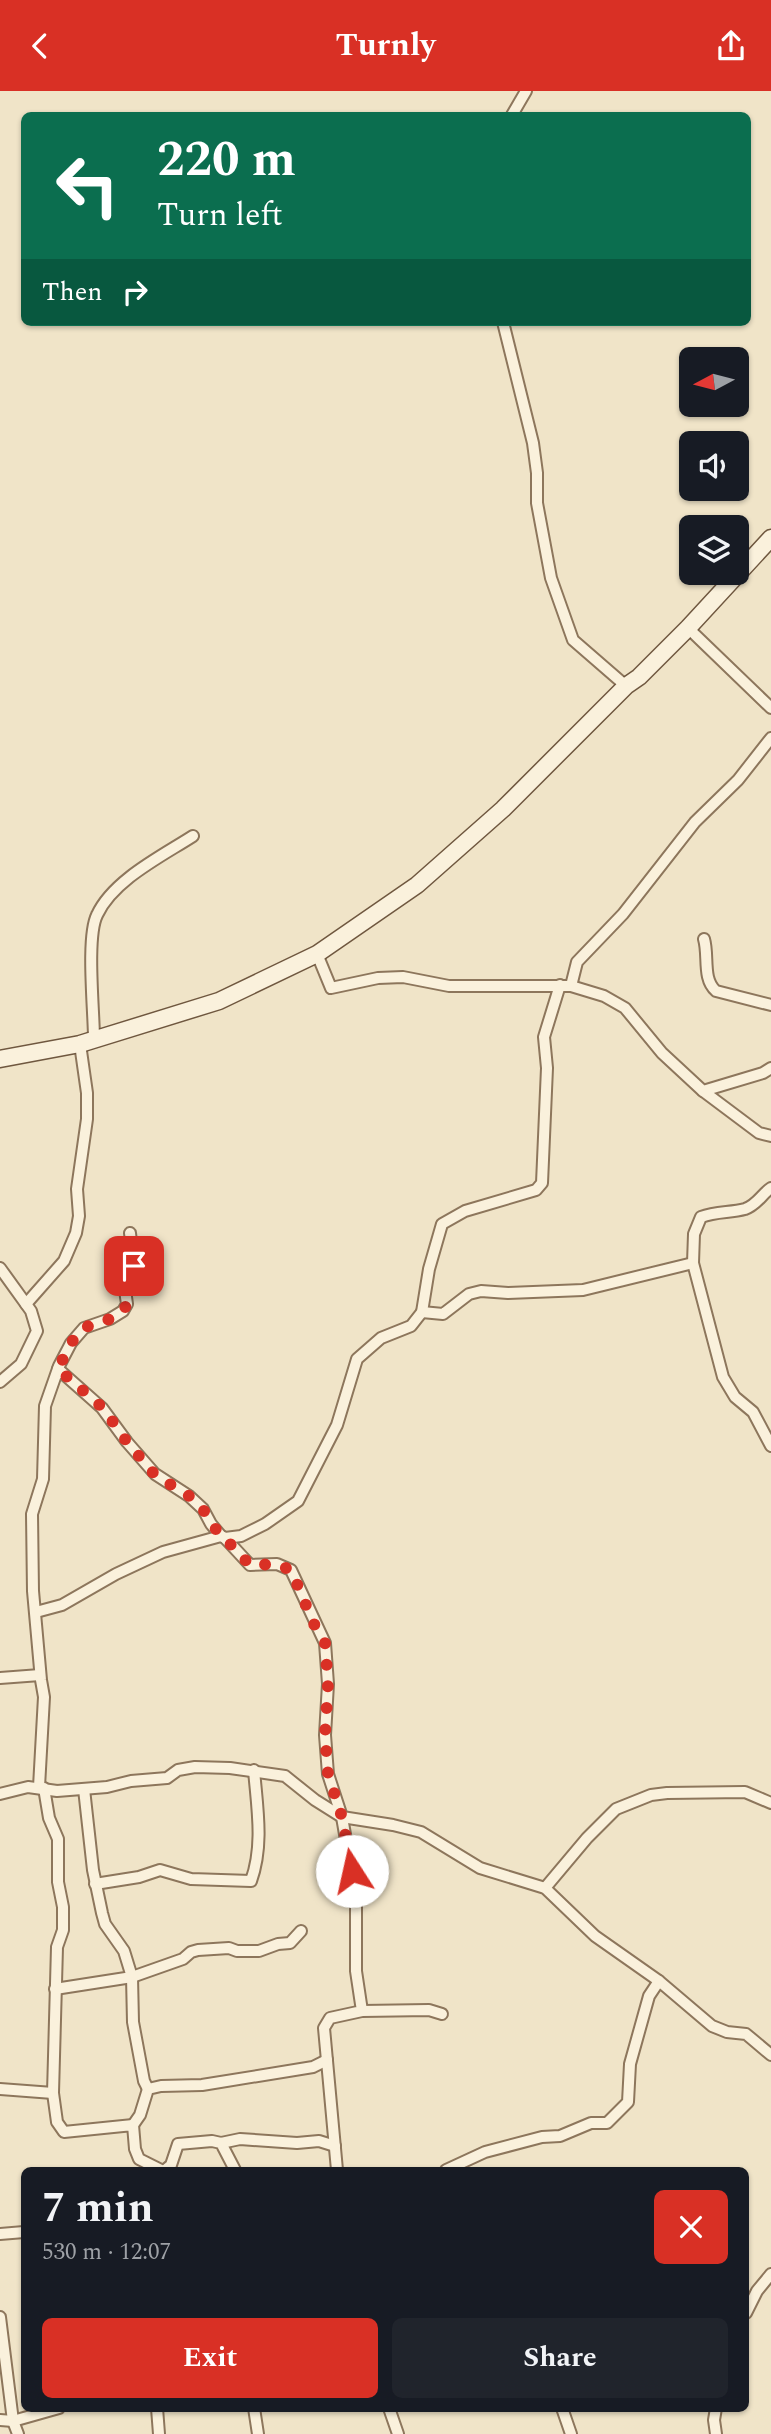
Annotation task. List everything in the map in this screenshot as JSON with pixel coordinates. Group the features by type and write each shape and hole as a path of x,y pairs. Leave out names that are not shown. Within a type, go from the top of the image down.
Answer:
{"street":[{"path":"514,112 526,91"},
{"path":"504,326 533,443 537,503 551,578 573,640 626,686"},
{"path":"0,1059 87,1042 219,1001 317,954 417,885 503,809 688,628 771,538"},
{"path":"688,628 771,708"},
{"path":"36,1612 62,1605 116,1574 163,1552 223,1537 241,1536 265,1524 298,1500 337,1425 357,1359 381,1338 411,1326 422,1312 429,1269 442,1224 465,1211 536,1190 542,1183 547,1068 544,1037 577,961 623,914 695,822 738,779 771,738"},
{"path":"26,1304 64,1261 76,1233 79,1216 77,1189 87,1119 91,939 97,914 131,875 193,836"},
{"path":"704,939 708,952 709,985 716,991 771,1005"},
{"path":"317,954 331,988 378,978 403,977 449,986 566,986 604,996 625,1008 662,1053 703,1091 759,1133 771,1136"},
{"path":"703,1091 763,1073 771,1068"},
{"path":"771,1188 759,1201 747,1208 701,1217 694,1234 693,1262 723,1377 734,1397 752,1412 771,1446"},
{"path":"130,1233 134,1266 125,1290 127,1304 123,1311 110,1319 83,1328 71,1343 58,1369 45,1406 43,1479 32,1514 32,1549 40,1675 44,1697 41,1788 58,1839 58,1882 63,1907 63,1930 57,1947 55,1989 53,2093 57,2122 64,2132 133,2125"},
{"path":"422,1312 443,1314 470,1294 481,1291 508,1293 583,1290 693,1262"},
{"path":"0,1268 26,1304 37,1331 21,1364 0,1382"},
{"path":"58,1369 103,1408 155,1475 189,1496 203,1509 211,1524 250,1565 276,1564 291,1570 325,1643 328,1684 325,1735 328,1774 342,1817 356,1898 356,1971 362,2011"},
{"path":"0,1678 40,1675"},
{"path":"0,1794 41,1788 57,1791 85,1789 167,1778 178,1770 195,1767 254,1770 285,1776 342,1817 421,1832 480,1868 545,1888 595,1936 659,1981 712,2026 727,2032 746,2034 771,2055"},
{"path":"95,1884 118,1882 160,1870 191,1879 251,1881 256,1867 258,1842 254,1770"},
{"path":"85,1789 95,1884 105,1924 124,1951 132,1977 133,2022 144,2081 148,2089 140,2115 133,2125 135,2149 139,2159 156,2167"},
{"path":"545,1888 580,1845 616,1809 651,1795 745,1792 771,1803"},
{"path":"55,1989 132,1977 183,1959 198,1950 229,1948 259,1951 290,1943 301,1931"},
{"path":"452,2167 485,2152 542,2137 560,2136 591,2123 607,2123 616,2112 624,2108 628,2102 630,2064 636,2040 649,1996 659,1981"},
{"path":"337,2167 324,2028 330,2018 362,2011 429,2010 442,2014"},
{"path":"148,2089 202,2085 313,2067 327,2060"},
{"path":"0,2089 53,2093"},
{"path":"168,2167 171,2165 178,2144 221,2143 240,2139 297,2143 319,2141 335,2146"},
{"path":"221,2143 233,2167"},
{"path":"0,2234 21,2232"},
{"path":"749,2307 757,2291 771,2274"},
{"path":"0,2317 13,2421 18,2434"},
{"path":"0,2420 13,2421 45,2412"},
{"path":"157,2412 159,2434"},
{"path":"255,2412 258,2434"},
{"path":"390,2412 398,2434"},
{"path":"563,2412 571,2434"},
{"path":"715,2412 716,2434"}],"route":[{"path":"134,1266 125,1290 127,1304 123,1311 110,1319 83,1328 71,1343 58,1369 103,1408 155,1475 189,1496 203,1509 221,1536 250,1565 276,1564 291,1570 325,1643 328,1684 325,1735 328,1774 342,1817 352,1871"}]}
